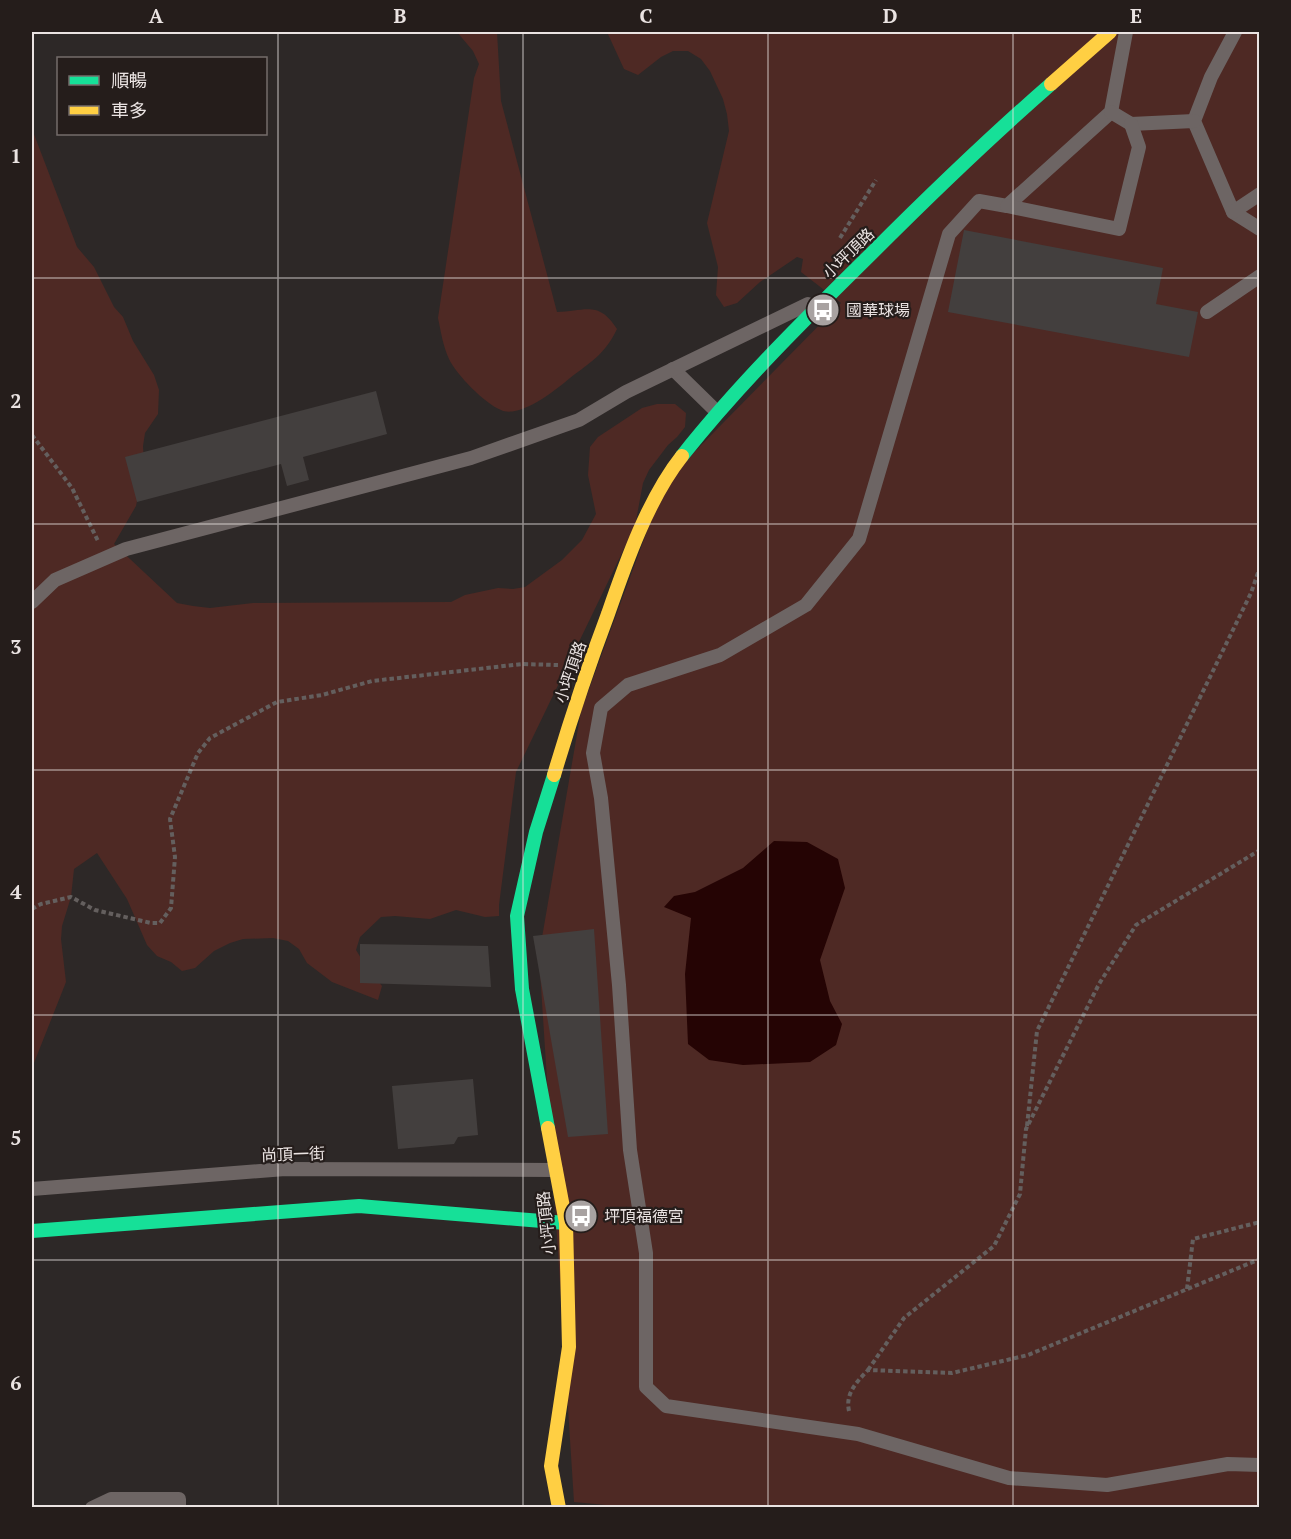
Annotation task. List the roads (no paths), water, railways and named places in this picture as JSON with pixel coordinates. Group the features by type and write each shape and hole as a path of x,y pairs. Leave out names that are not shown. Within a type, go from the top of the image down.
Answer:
{"street":[{"name":"小坪頂路","path":"559,1508 551,1466 569,1347 566,1223 522,989 517,916 536,832 575,705 631,548 671,470 717,412 825,299 989,138 1110,32"},
{"path":"32,1231 359,1206 566,1223"}],"lane":[{"path":"1007,206 1111,112 1126,32"},
{"path":"1235,32 1212,77 1194,121 1233,212 1260,229"},
{"path":"1111,112 1131,124 1194,121"},
{"path":"1131,124 1138,147 1119,229 979,201 949,234 859,539 806,604 720,656 628,685 601,708 593,753 601,798 618,974 630,1150 646,1253 646,1387 666,1406 858,1434 1009,1478 1107,1485 1228,1464 1260,1465"},
{"path":"1233,212 1260,194"},
{"path":"1208,312 1260,276"},
{"path":"32,602 55,580 126,549 471,458 579,420 626,392 800,306 825,299"},
{"path":"673,369 717,412"},
{"name":"尚頂一街","path":"32,1189 285,1169 556,1170"},
{"path":"92,1508 111,1499 179,1499 179,1508"}],"place":[{"name":"國華球場","path":"823,310"},
{"name":"坪頂福德宮","path":"581,1216"}]}
